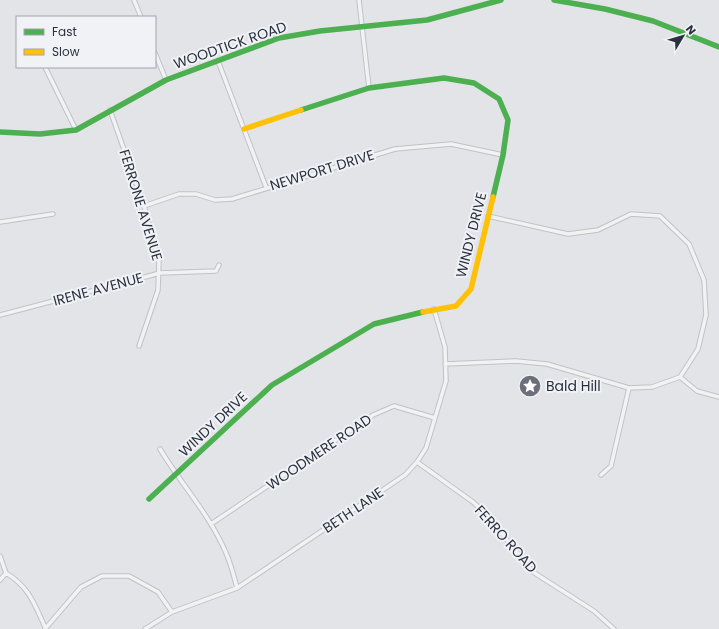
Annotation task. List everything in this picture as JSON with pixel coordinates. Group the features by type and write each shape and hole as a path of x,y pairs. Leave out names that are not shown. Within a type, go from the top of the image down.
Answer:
{"street":[{"path":"134,0 141,16"},
{"path":"359,0 369,88"},
{"name":"WOODTICK ROAD","path":"0,132 56,134 76,130 166,80 279,38 320,31 427,20 464,11 491,1 501,0"},
{"path":"554,0 605,9 653,21 719,47"},
{"path":"156,55 166,80"},
{"path":"218,61 266,187"},
{"path":"45,68 76,130"},
{"name":"WINDY DRIVE","path":"149,499 272,385 374,324 434,309 456,306 471,289 503,155 508,120 499,99 474,83 444,78 369,88 244,129"},
{"name":"FERRONE AVENUE","path":"110,110 144,206 159,260 160,273 158,290 139,346"},
{"name":"NEWPORT DRIVE","path":"144,206 179,194 196,194 215,200 232,199 266,187 395,148 451,144 503,155"},
{"path":"0,222 53,214"},
{"path":"445,364 516,361 546,364 629,388 652,387 680,377 698,349 706,315 704,280 689,244 660,216 631,214 598,230 568,234 488,216"},
{"name":"IRENE AVENUE","path":"0,315 160,273 216,271 219,265"},
{"name":"BETH LANE","path":"145,629 172,612 237,588 404,475 417,462 426,448 446,381 445,347 434,309"},
{"path":"680,377 697,391 719,397"},
{"path":"601,474 611,466 629,388"},
{"name":"WOODMERE ROAD","path":"211,524 373,415 394,406 435,418"},
{"path":"160,449 175,475 211,524 227,553 237,588"},
{"name":"FERRO ROAD","path":"417,462 473,502 486,514 533,572 594,611 614,629"},
{"path":"0,556 6,573 19,581 29,592 45,628 82,587 102,576 129,576 158,592 172,612"},
{"path":"0,580 6,573"}],"traffic: fast":[{"path":"0,132 40,134 76,130 166,80 279,38 320,31 427,20 501,0"},
{"path":"554,0 605,9 653,21 719,47"},
{"path":"301,110 369,88 444,78 474,83 499,99 508,120 503,155 493,197"},
{"path":"149,499 272,385 374,324 423,312"}],"traffic: slow":[{"path":"244,129 301,110"},
{"path":"423,312 456,306 471,289 493,197"}],"place":[{"name":"Bald Hill","path":"530,386"}]}
